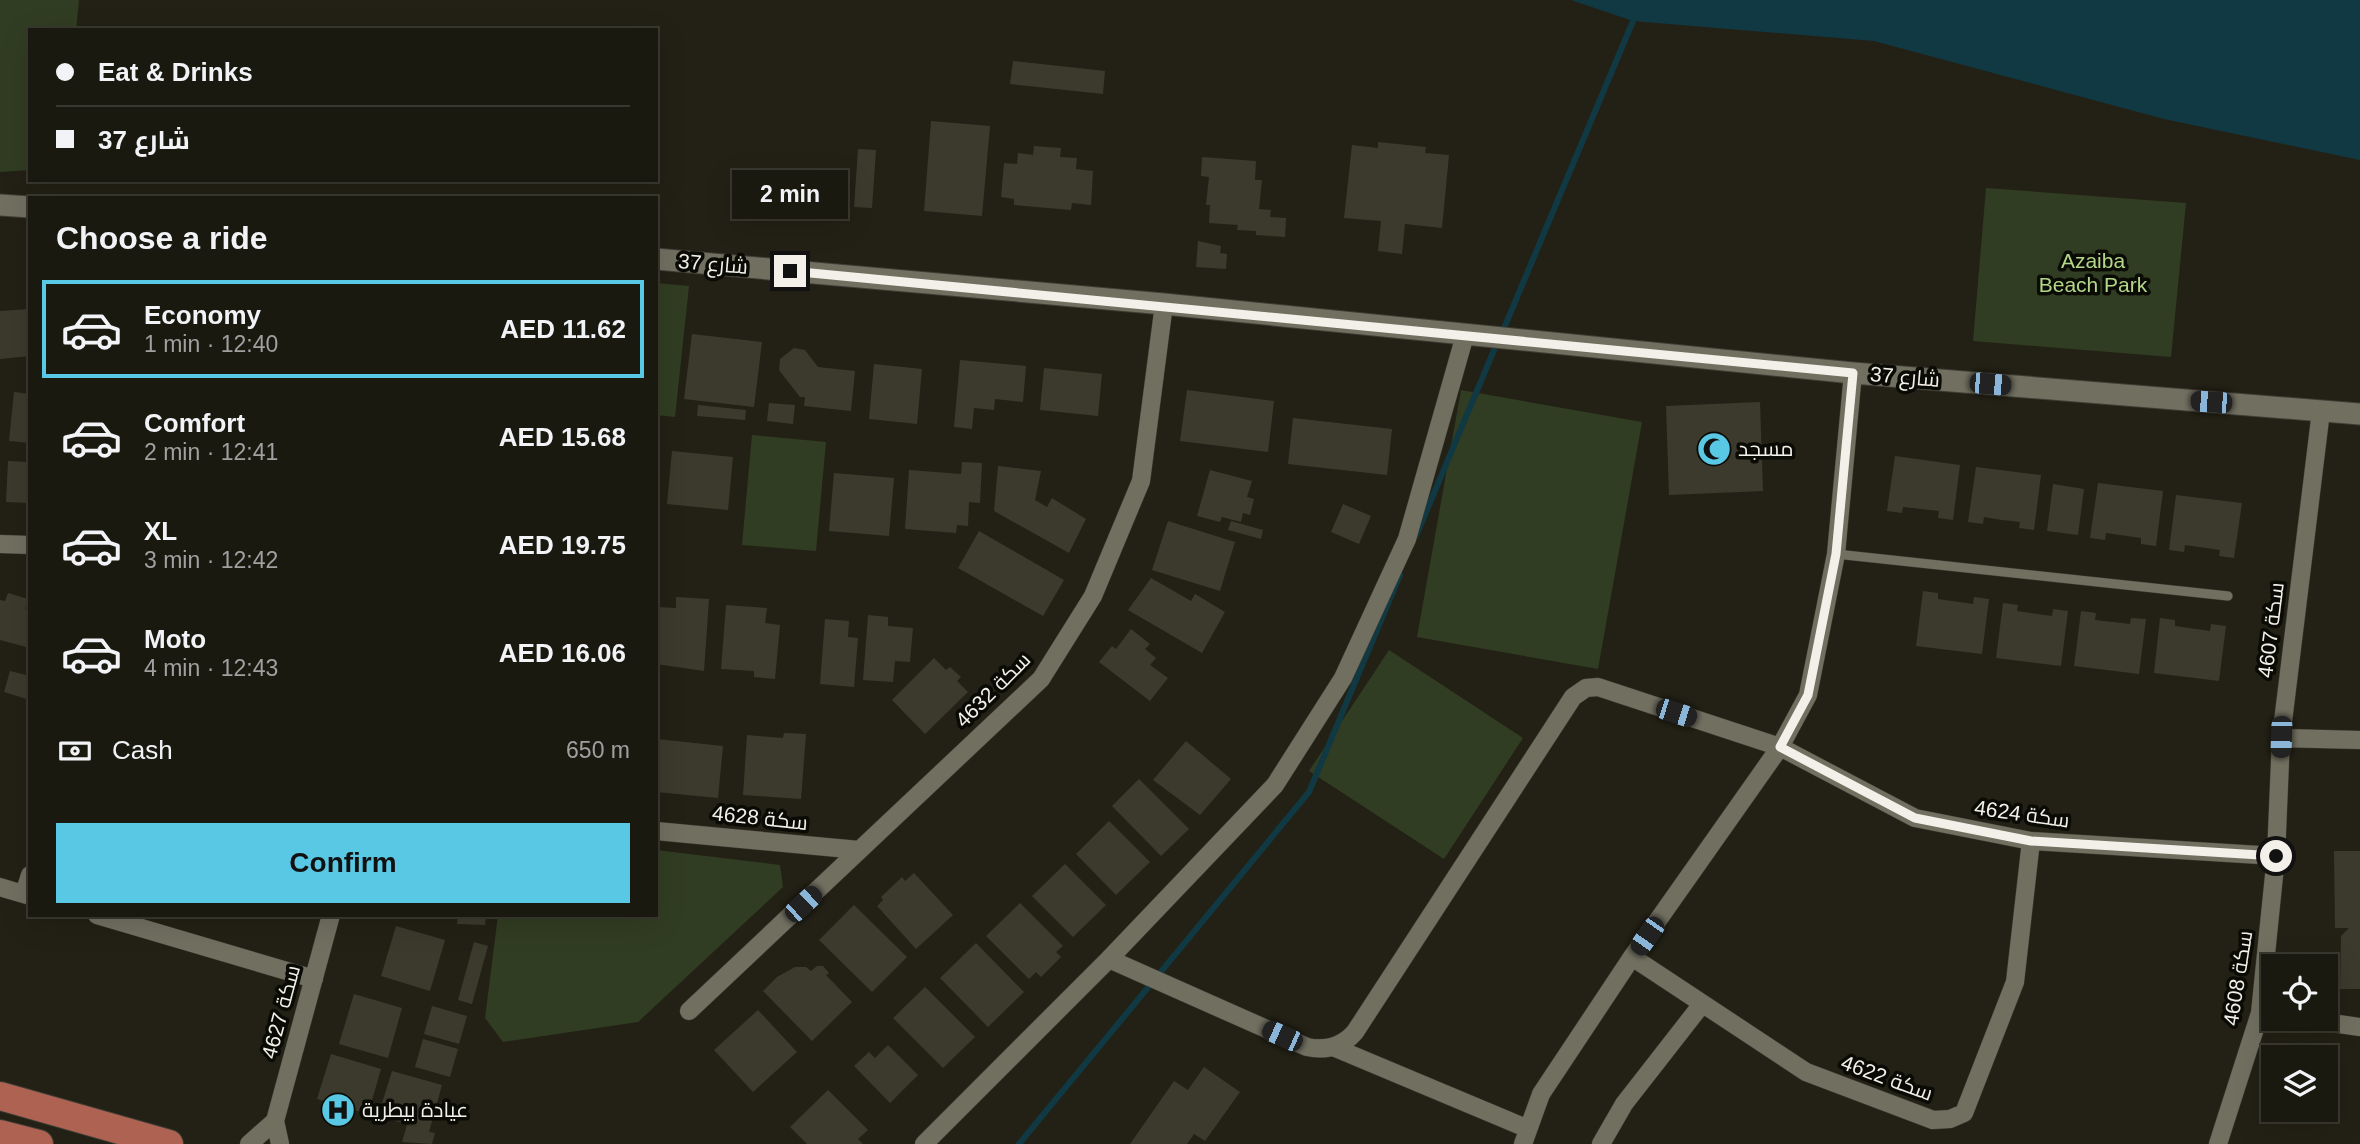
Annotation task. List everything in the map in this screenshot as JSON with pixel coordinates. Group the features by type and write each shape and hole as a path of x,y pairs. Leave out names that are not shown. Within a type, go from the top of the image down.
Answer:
{"main road":[{"path":"0,1096 169,1144"},
{"path":"0,1134 39,1144"}],"street":[{"path":"0,205 28,207"},
{"name":"شارع 37","path":"658,259 1164,304 1853,373 2360,414"},
{"name":"سكة 4632","path":"689,1011 1041,679 1093,596 1141,481 1164,304"},
{"path":"923,1144 1109,960 1275,785 1343,678 1407,539 1465,335"},
{"path":"1109,960 1307,1047 1333,1047 1524,1136 1541,1094 1632,957 1780,747 1808,695 1836,554 1853,373"},
{"name":"سكة 4607","path":"2276,856 2281,737 2321,411"},
{"path":"0,544 28,545"},
{"name":"سكة 4624","path":"1333,1047 1354,1032 1573,697 1586,688 1598,687 1780,747 1915,818 2031,841 2276,856"},
{"path":"2281,737 2360,740"},
{"name":"سكة 4628","path":"658,831 859,850"},
{"name":"سكة 4622","path":"1632,957 1806,1072 1933,1120 1950,1119 1964,1113 2015,982 2031,841"},
{"name":"سكة 4608","path":"2270,954 2276,856"},
{"path":"0,887 27,895"},
{"path":"104,917 314,978"},
{"name":"سكة 4627","path":"280,1144 275,1121 330,917"},
{"path":"1601,1144 1624,1104 1702,1004"},
{"path":"2338,1024 2360,1027"},
{"name":"سكة 4608","path":"2218,1144 2261,1030"},
{"path":"249,1144 275,1121"}],"lane":[{"path":"1836,554 2228,596"}],"green space":[{"path":"0,0 79,0 76,28 28,28 28,170 0,172"},
{"name":"Azaiba Beach Park","path":"1986,188 2186,203 2171,357 1973,341"},
{"path":"658,283 689,286 675,417 658,415"},
{"path":"1461,390 1642,422 1598,669 1417,637"},
{"path":"752,435 826,442 816,551 742,545"},
{"path":"1389,650 1523,738 1444,859 1309,771"},
{"path":"658,850 780,865 783,887 638,1022 503,1042 485,1018 498,917 658,917"}],"water":[{"path":"1571,0 2360,0 2360,160 2164,119 1874,41 1633,21"}],"building":[{"path":"1013,61 1105,71 1103,94 1010,84"},
{"path":"931,121 990,126 982,216 924,211"},
{"path":"1378,142 1426,147 1425,153 1449,155 1442,228 1405,224 1402,254 1378,251 1381,221 1344,218 1352,145 1378,148"},
{"path":"1034,146 1061,148 1060,157 1077,158 1076,169 1093,171 1091,205 1072,203 1071,210 1014,205 1014,199 1001,197 1004,163 1017,164 1018,153 1033,155"},
{"path":"858,149 876,150 872,208 854,207"},
{"path":"1202,157 1256,161 1255,180 1262,180 1259,209 1271,210 1270,217 1286,218 1285,237 1256,235 1256,231 1237,230 1238,225 1209,223 1210,205 1206,205 1209,177 1201,176"},
{"path":"1198,241 1221,246 1220,253 1227,254 1226,269 1196,267"},
{"path":"28,309 28,356 0,359 0,311"},
{"path":"692,334 762,342 754,407 684,399"},
{"path":"794,348 805,350 818,367 855,371 851,411 804,406 805,397 800,397 779,370 780,359"},
{"path":"960,360 1026,366 1023,402 995,399 994,410 974,408 972,429 954,427"},
{"path":"874,364 922,369 917,424 869,419"},
{"path":"1044,368 1102,374 1098,416 1040,410"},
{"path":"1187,390 1274,401 1268,452 1180,441"},
{"path":"14,392 28,394 28,443 9,441"},
{"name":"مسجد","path":"1760,402 1763,491 1669,495 1666,406"},
{"path":"769,403 795,405 793,424 767,421"},
{"path":"698,405 746,410 745,420 697,416"},
{"path":"1293,418 1392,429 1387,475 1288,464"},
{"path":"672,451 733,457 728,510 667,504"},
{"path":"1895,456 1960,465 1953,520 1938,518 1939,511 1903,507 1902,513 1887,511"},
{"path":"8,461 28,462 28,503 6,502"},
{"path":"962,462 982,463 980,503 969,502 968,526 957,525 956,533 905,529 909,470 961,474"},
{"path":"998,466 1041,471 1035,500 1047,507 1052,498 1086,519 1069,553 994,511"},
{"path":"1976,467 2041,475 2034,530 2019,528 2020,522 1984,517 1983,524 1968,522"},
{"path":"1210,470 1252,481 1247,497 1254,499 1250,515 1243,513 1241,522 1222,517 1220,522 1197,516"},
{"path":"834,473 894,478 889,536 829,531"},
{"path":"2098,483 2163,491 2156,546 2141,544 2141,538 2106,533 2105,540 2090,538"},
{"path":"2053,484 2084,489 2078,535 2047,531"},
{"path":"2176,495 2242,503 2234,558 2219,556 2220,550 2185,545 2184,552 2169,550"},
{"path":"1343,504 1371,516 1359,544 1331,532"},
{"path":"1168,521 1235,542 1220,591 1152,570"},
{"path":"1231,521 1263,530 1261,539 1228,530"},
{"path":"979,531 1064,580 1043,616 958,568"},
{"path":"1151,578 1191,601 1195,594 1225,612 1202,653 1128,610"},
{"path":"1923,591 1938,593 1938,599 1973,604 1974,597 1989,599 1982,654 1916,646"},
{"path":"8,593 28,599 25,609 28,610 28,647 0,640 0,600 5,601"},
{"path":"676,597 709,599 704,671 658,664 658,607 676,608"},
{"path":"2003,603 2018,605 2017,611 2052,616 2053,609 2068,611 2061,666 1996,658"},
{"path":"726,605 767,608 765,623 780,625 775,679 754,677 754,671 721,669"},
{"path":"2081,611 2096,613 2095,620 2130,624 2131,618 2146,619 2139,674 2074,666"},
{"path":"868,615 888,617 888,626 913,628 910,662 895,661 893,682 863,680"},
{"path":"2160,618 2175,620 2175,626 2210,631 2211,624 2226,626 2219,681 2154,673"},
{"path":"825,619 849,621 848,637 858,638 854,687 820,684"},
{"path":"1131,629 1150,644 1145,649 1156,658 1150,665 1168,678 1150,701 1099,662 1112,646 1116,649"},
{"path":"934,658 946,670 950,667 961,677 957,681 968,692 925,734 892,700"},
{"path":"10,671 28,676 28,699 4,692"},
{"path":"784,733 806,734 801,799 743,795 747,735 783,738"},
{"path":"658,739 723,746 718,798 658,792"},
{"path":"1186,741 1231,779 1200,815 1153,780"},
{"path":"1139,779 1189,829 1161,856 1112,806"},
{"path":"1109,821 1150,862 1116,895 1076,854"},
{"path":"2334,851 2360,851 2360,989 2340,989 2341,936 2349,928 2335,928"},
{"path":"1065,864 1106,905 1073,937 1032,896"},
{"path":"914,873 953,915 916,949 877,906 883,900 881,897 902,877 905,881"},
{"path":"1020,903 1063,946 1056,952 1061,957 1041,977 1036,972 1029,979 986,936"},
{"path":"854,905 907,957 872,992 819,940"},
{"path":"458,917 486,917 485,925 457,924"},
{"path":"396,926 445,940 430,991 381,976"},
{"path":"474,942 488,946 472,1004 458,1000"},
{"path":"976,943 1024,992 988,1027 940,978"},
{"path":"817,966 823,966 829,973 826,975 852,1002 812,1041 763,991 777,977 795,967 806,967 811,971"},
{"path":"925,987 975,1037 943,1068 893,1018"},
{"path":"354,994 402,1008 388,1058 339,1044"},
{"path":"432,1006 467,1016 459,1044 424,1034"},
{"path":"758,1010 797,1052 753,1092 714,1050"},
{"path":"423,1039 458,1049 450,1077 415,1067"},
{"path":"888,1045 918,1075 890,1103 854,1066 869,1052 875,1058"},
{"path":"331,1054 381,1069 368,1114 317,1099"},
{"path":"1204,1067 1240,1092 1205,1141 1194,1134 1187,1144 1130,1144 1174,1081 1188,1090"},
{"path":"392,1071 442,1085 429,1132 435,1133 432,1144 402,1142 407,1125 417,1127 378,1116"},
{"path":"828,1090 868,1130 858,1139 863,1144 807,1144 790,1127"}],"waterway":[{"path":"1502,333 1633,21"},
{"path":"1416,536 1497,343"},
{"path":"1019,1144 1309,792 1400,575"}],"place":[{"name":"مسجد","path":"1714,449"},
{"name":"عيادة بيطرية","path":"338,1110"}],"route":[{"path":"790,271 1164,304 1853,373 1836,554 1808,695 1780,747 1915,818 1937,823 2031,841 2276,856"}]}
